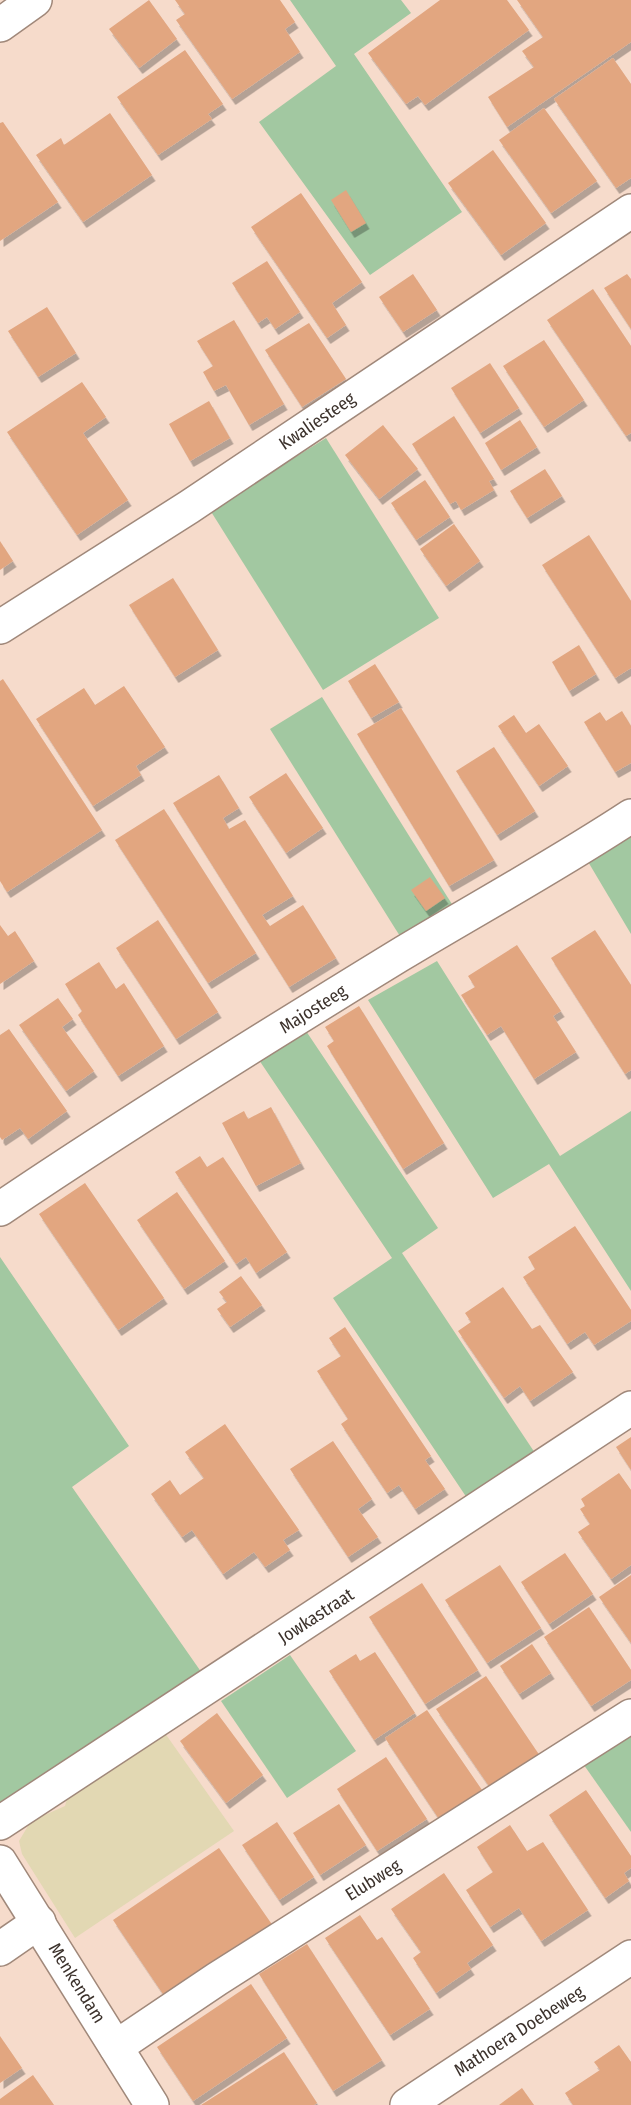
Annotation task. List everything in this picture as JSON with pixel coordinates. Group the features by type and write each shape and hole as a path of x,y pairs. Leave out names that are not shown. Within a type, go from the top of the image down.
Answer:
{"street":[{"path":"0,25 35,0"},
{"name":"Kwaliesteeg","path":"0,627 189,507 631,211"},
{"name":"Majosteeg","path":"0,1209 120,1128 400,956 579,851 631,816"},
{"name":"Jowkastraat","path":"0,1823 631,1408"},
{"name":"Elubweg","path":"117,2047 217,1979 631,1716"},
{"name":"Menkendam","path":"0,1862 152,2105"},
{"path":"0,1949 39,1922"},
{"name":"Mathoera Doebeweg","path":"407,2105 631,1958"}],"green space":[{"path":"290,0 401,0 411,13 354,54 462,212 370,275 259,122 336,66"},
{"path":"326,438 439,618 323,690 210,510"},
{"path":"322,697 455,909 403,941 270,729"},
{"path":"631,834 631,934 587,860"},
{"path":"437,961 560,1156 631,1111 631,1291 549,1164 493,1198 368,1000"},
{"path":"304,1028 438,1228 402,1253 537,1456 469,1501 333,1298 392,1258 257,1057"},
{"path":"0,1257 129,1446 72,1487 204,1676 0,1803"},
{"path":"290,1655 356,1751 287,1798 221,1701"},
{"path":"631,1731 631,1832 579,1758"}],"sand":[{"path":"162,1729 234,1831 75,1938 22,1854 19,1841 31,1821 65,1806 68,1795"}],"building":[{"path":"149,0 177,39 139,68 109,29"},
{"path":"175,0 280,0 295,22 285,29 300,52 232,99 176,20 185,14"},
{"path":"440,0 507,0 529,30 425,105 418,96 406,104 368,53"},
{"path":"517,0 631,0 631,42 507,127 488,97 534,67 522,51 543,37"},
{"path":"185,50 223,104 208,114 212,119 158,155 117,97"},
{"path":"613,58 631,84 631,178 616,188 554,99"},
{"path":"544,108 597,181 551,213 499,140"},
{"path":"110,113 152,175 83,222 36,155 61,138 64,145"},
{"path":"3,122 58,202 0,241 0,123"},
{"path":"493,150 546,223 501,255 448,183"},
{"path":"346,190 366,223 351,232 331,200"},
{"path":"301,193 362,282 332,303 346,325 327,338 251,227"},
{"path":"267,261 300,312 275,329 267,317 258,323 232,283"},
{"path":"413,274 437,310 403,332 379,297"},
{"path":"627,274 631,279 631,329 604,288"},
{"path":"593,289 631,346 631,433 626,436 547,320"},
{"path":"47,307 76,353 38,377 8,331"},
{"path":"234,320 284,404 249,425 226,385 214,391 203,372 213,366 197,341"},
{"path":"309,323 346,379 302,407 265,350"},
{"path":"544,340 584,400 544,427 503,366"},
{"path":"490,363 519,408 480,433 451,388"},
{"path":"82,382 106,417 83,433 128,500 77,535 7,432"},
{"path":"209,401 230,438 190,461 169,424"},
{"path":"454,416 494,479 489,481 494,490 461,510 456,501 450,504 412,444"},
{"path":"520,420 537,447 501,470 485,443"},
{"path":"383,425 418,469 379,499 345,455"},
{"path":"545,469 562,496 527,518 510,491"},
{"path":"425,480 450,517 416,540 391,503"},
{"path":"454,524 480,561 446,586 420,549"},
{"path":"589,535 631,601 631,668 615,678 542,565"},
{"path":"0,541 13,561 0,570"},
{"path":"173,578 218,650 175,677 129,605"},
{"path":"579,645 596,674 569,691 552,662"},
{"path":"375,664 399,702 371,718 348,681"},
{"path":"3,679 102,830 7,892 0,881 0,681"},
{"path":"124,686 165,747 136,766 141,775 93,806 36,719 84,688 95,705"},
{"path":"401,708 494,860 449,886 357,734"},
{"path":"622,711 631,726 631,763 615,772 584,722 600,712 606,721"},
{"path":"514,715 526,733 539,724 568,766 539,786 498,726"},
{"path":"494,747 535,811 497,835 456,771"},
{"path":"286,773 323,828 286,853 249,797"},
{"path":"219,775 239,808 223,818 229,829 245,820 293,896 262,915 270,926 303,905 336,958 289,987 173,803"},
{"path":"164,809 256,953 208,983 115,840"},
{"path":"430,877 445,898 426,911 411,890"},
{"path":"158,920 218,1012 176,1039 116,948"},
{"path":"0,925 8,936 15,931 34,961 0,984"},
{"path":"595,930 631,985 631,1070 625,1074 551,958"},
{"path":"517,945 561,1011 553,1016 576,1052 534,1079 501,1026 487,1035 461,995 475,987 468,976"},
{"path":"99,962 116,989 124,983 164,1046 118,1076 78,1015 82,1011 65,984"},
{"path":"58,998 73,1019 62,1027 94,1071 66,1091 19,1025"},
{"path":"359,1006 444,1143 403,1169 327,1046 334,1041 325,1027"},
{"path":"9,1029 67,1111 28,1139 20,1128 2,1140 0,1137 0,1035"},
{"path":"271,1107 301,1163 256,1186 222,1123 244,1111 248,1119"},
{"path":"200,1156 207,1167 223,1157 287,1252 256,1273 246,1257 236,1264 175,1172"},
{"path":"85,1183 164,1298 118,1330 39,1214"},
{"path":"177,1192 225,1261 184,1289 137,1220"},
{"path":"575,1226 631,1310 631,1321 594,1345 585,1332 567,1344 523,1277 535,1269 528,1257"},
{"path":"241,1276 262,1305 230,1327 217,1309 227,1302 219,1292"},
{"path":"503,1287 532,1329 540,1325 573,1372 530,1401 520,1386 504,1398 458,1331 471,1322 465,1313"},
{"path":"345,1327 431,1456 425,1460 445,1489 415,1509 399,1485 387,1493 341,1424 348,1419 317,1371 341,1356 329,1338"},
{"path":"225,1424 299,1530 283,1540 290,1550 265,1567 254,1552 223,1574 192,1530 182,1537 151,1494 170,1480 180,1495 204,1478 185,1452"},
{"path":"631,1437 631,1470 616,1447"},
{"path":"333,1441 372,1499 358,1509 378,1537 348,1557 290,1469"},
{"path":"619,1473 631,1490 631,1565 611,1579 578,1532 590,1524 580,1509 585,1506 581,1499"},
{"path":"565,1553 593,1594 549,1624 521,1582"},
{"path":"500,1565 541,1628 487,1663 445,1600"},
{"path":"631,1575 631,1643 599,1597"},
{"path":"422,1583 478,1670 425,1704 369,1617"},
{"path":"589,1607 631,1670 631,1680 591,1706 544,1637"},
{"path":"532,1644 551,1673 519,1694 500,1666"},
{"path":"375,1652 415,1713 374,1740 329,1671 356,1654 360,1661"},
{"path":"486,1676 540,1756 491,1789 436,1709"},
{"path":"427,1710 482,1790 439,1819 385,1738"},
{"path":"217,1713 263,1775 226,1803 180,1741"},
{"path":"386,1757 427,1819 377,1851 337,1789"},
{"path":"586,1790 631,1856 631,1868 624,1873 629,1881 605,1898 549,1815"},
{"path":"339,1804 366,1845 320,1875 293,1833"},
{"path":"277,1822 314,1877 279,1900 242,1845"},
{"path":"510,1825 527,1851 543,1842 588,1910 541,1941 519,1908 490,1927 466,1890 493,1872 477,1847"},
{"path":"219,1848 273,1926 165,1997 113,1920"},
{"path":"444,1873 493,1945 467,1963 471,1969 436,1993 413,1958 421,1952 391,1909"},
{"path":"360,1915 377,1940 382,1937 430,2009 390,2035 325,1938"},
{"path":"307,1944 382,2060 333,2091 259,1974"},
{"path":"251,1984 287,2038 193,2101 157,2047"},
{"path":"0,2036 22,2068 0,2083"},
{"path":"619,2045 631,2062 631,2105 573,2105 565,2093 600,2070 594,2062"},
{"path":"284,2052 317,2103 314,2105 201,2105"},
{"path":"33,2075 54,2105 0,2105 0,2099"},
{"path":"522,2088 534,2105 499,2105"}]}
